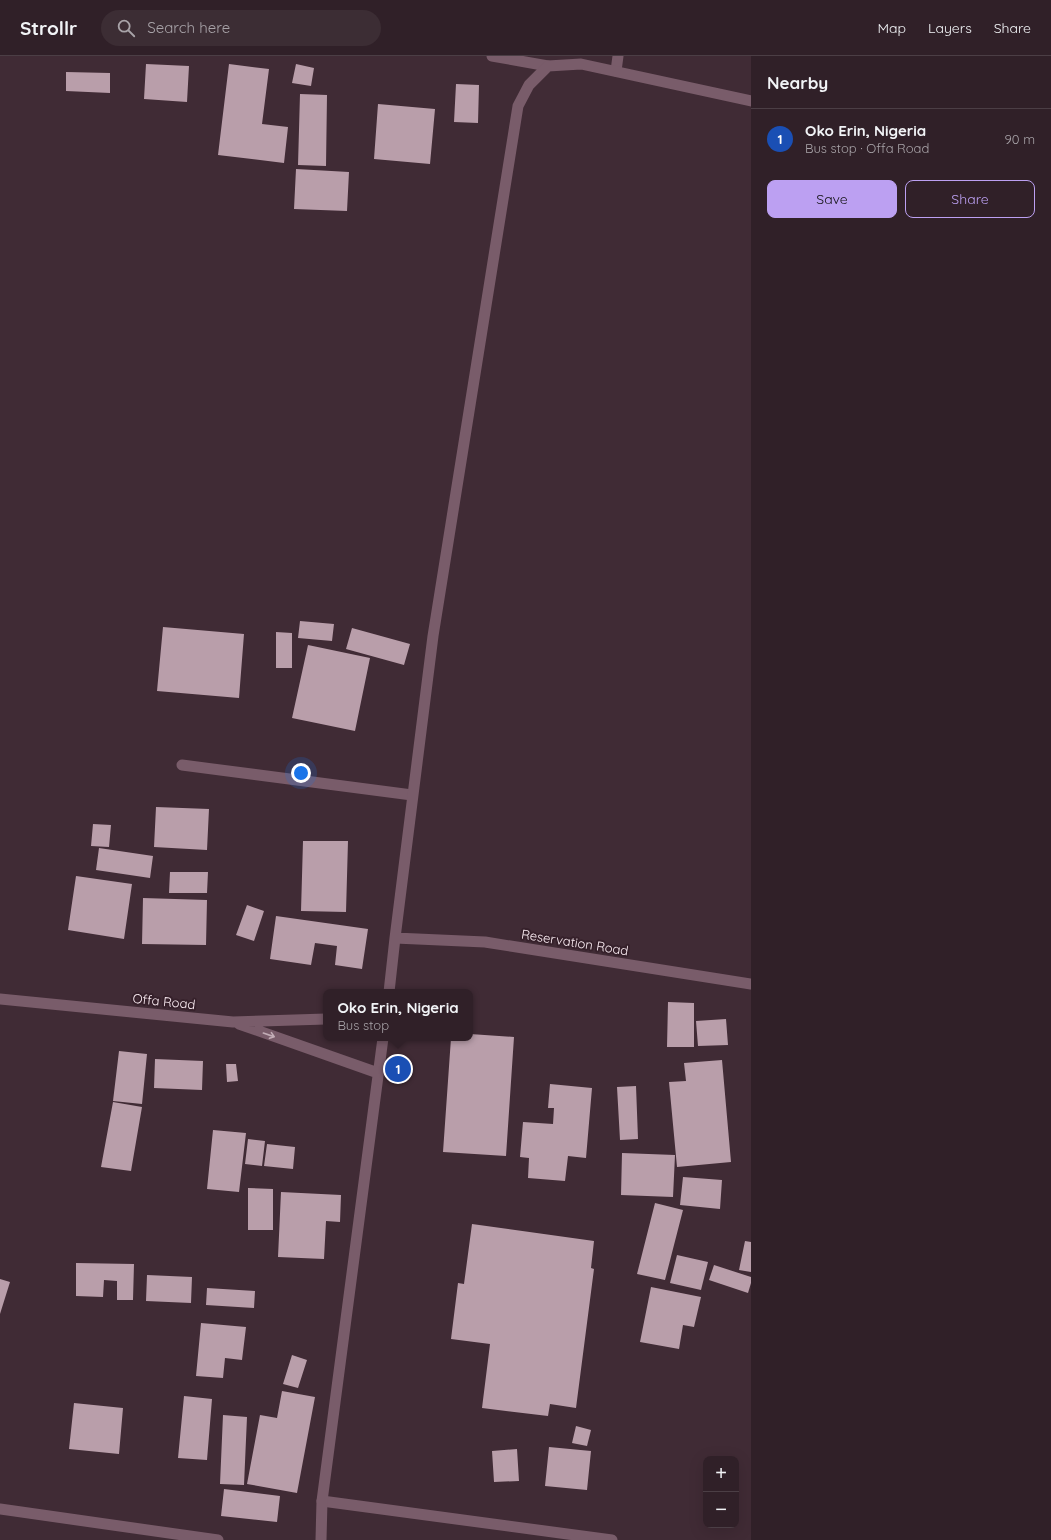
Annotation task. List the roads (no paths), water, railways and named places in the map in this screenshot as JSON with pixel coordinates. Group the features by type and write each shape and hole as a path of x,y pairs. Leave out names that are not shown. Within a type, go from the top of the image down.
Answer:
{"street":[{"path":"492,56 548,66 581,64 751,101"},
{"path":"616,71 618,56"},
{"path":"389,989 394,938 433,636 518,106 529,85 548,66"},
{"path":"182,765 412,795"},
{"name":"Reservation Road","path":"394,938 485,942 751,984"},
{"name":"Offa Road","path":"0,999 233,1022 323,1019"},
{"path":"233,1022 378,1074"},
{"path":"321,1540 322,1501 383,1041"},
{"path":"322,1501 612,1540"},
{"path":"0,1509 218,1540"}],"place":[{"name":"Oko Erin, Nigeria","path":"398,1069"}]}
